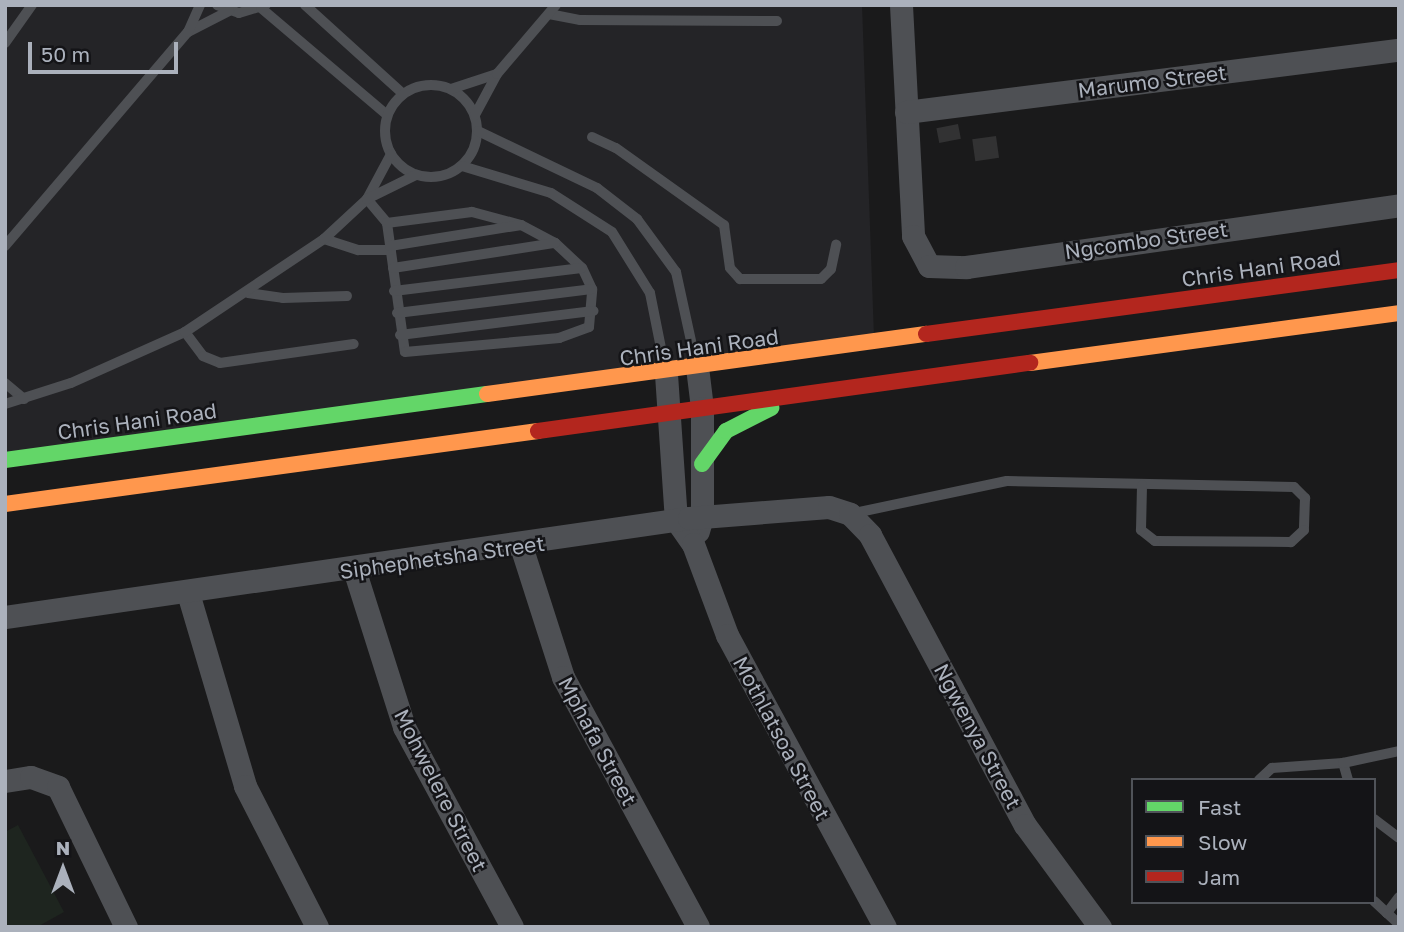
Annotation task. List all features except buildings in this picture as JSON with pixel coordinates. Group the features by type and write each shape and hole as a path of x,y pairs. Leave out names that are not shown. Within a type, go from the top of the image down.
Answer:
{"main road":[{"name":"Chris Hani Road","path":"5,460 666,374 1399,270"},
{"path":"5,504 1399,313"},
{"path":"702,464 734,425 797,396"}],"street":[{"path":"901,5 906,112"},
{"name":"Marumo Street","path":"906,112 1399,50"},
{"name":"Ngcombo Street","path":"906,112 913,236 929,266 966,267 1399,205"},
{"path":"693,544 702,517 702,408 697,368"},
{"path":"666,374 671,412 676,520"},
{"name":"Siphephetsha Street","path":"5,617 521,546 676,520 816,505 850,514"},
{"name":"Ngwenya Street","path":"850,514 870,535 1025,825 1100,927"},
{"name":"Mothlatsoa Street","path":"676,520 693,544 727,635 884,927"},
{"name":"Mphafa Street","path":"521,546 563,677 698,927"},
{"name":"Mohwelere Street","path":"354,569 404,727 512,927"},
{"path":"188,593 244,786 317,927"},
{"path":"5,781 31,776 58,787 126,927"}],"lane":[{"path":"5,43 32,5"},
{"path":"5,246 188,32 200,5"},
{"path":"217,5 229,11"},
{"path":"305,5 403,94"},
{"path":"188,32 229,11 263,7 387,115 391,154 367,199"},
{"path":"475,115 497,74 553,10 580,20 777,21"},
{"path":"387,115 403,94 426,85 451,89 497,74"},
{"path":"5,404 23,400 136,358 185,332 248,293 324,239 367,199 416,175 440,177 462,166 478,131 475,115 451,89"},
{"path":"478,131 597,188 637,219 676,272 697,368"},
{"path":"592,137 616,148 724,225 730,268 740,279 821,279 831,269 836,245"},
{"path":"391,154 416,175"},
{"path":"462,166 551,193 612,232 650,293 666,374"},
{"path":"367,199 387,223 400,335 405,352 415,355 559,338 583,332 594,311 592,289 582,268 555,243 522,225 472,212 387,223"},
{"path":"324,239 358,250 390,248 522,225"},
{"path":"393,268 555,243"},
{"path":"394,291 582,268"},
{"path":"397,313 592,289"},
{"path":"248,293 283,298 347,296"},
{"path":"400,335 594,311"},
{"path":"185,332 203,356 220,363 354,344"},
{"path":"5,383 23,400"},
{"path":"850,514 1007,481 1294,487 1305,498 1304,530 1291,542 1155,541 1141,530 1142,485"},
{"path":"1261,778 1272,768 1343,763 1399,751"},
{"path":"1343,763 1347,778"},
{"path":"1376,821 1399,838"},
{"path":"1387,913 1399,897"},
{"path":"1376,903 1399,924"}],"shaded area":[{"path":"5,5 862,5 874,337 5,457"},
{"path":"18,825 64,912 37,927 5,927 5,832"}],"traffic: fast":[{"path":"5,460 487,394"},
{"path":"702,464 726,431 771,408"}],"traffic: slow":[{"path":"1030,363 1399,313"},
{"path":"487,394 926,334"},
{"path":"5,504 538,431"}],"traffic: jam":[{"path":"926,334 1399,270"},
{"path":"538,431 1030,363"}]}
